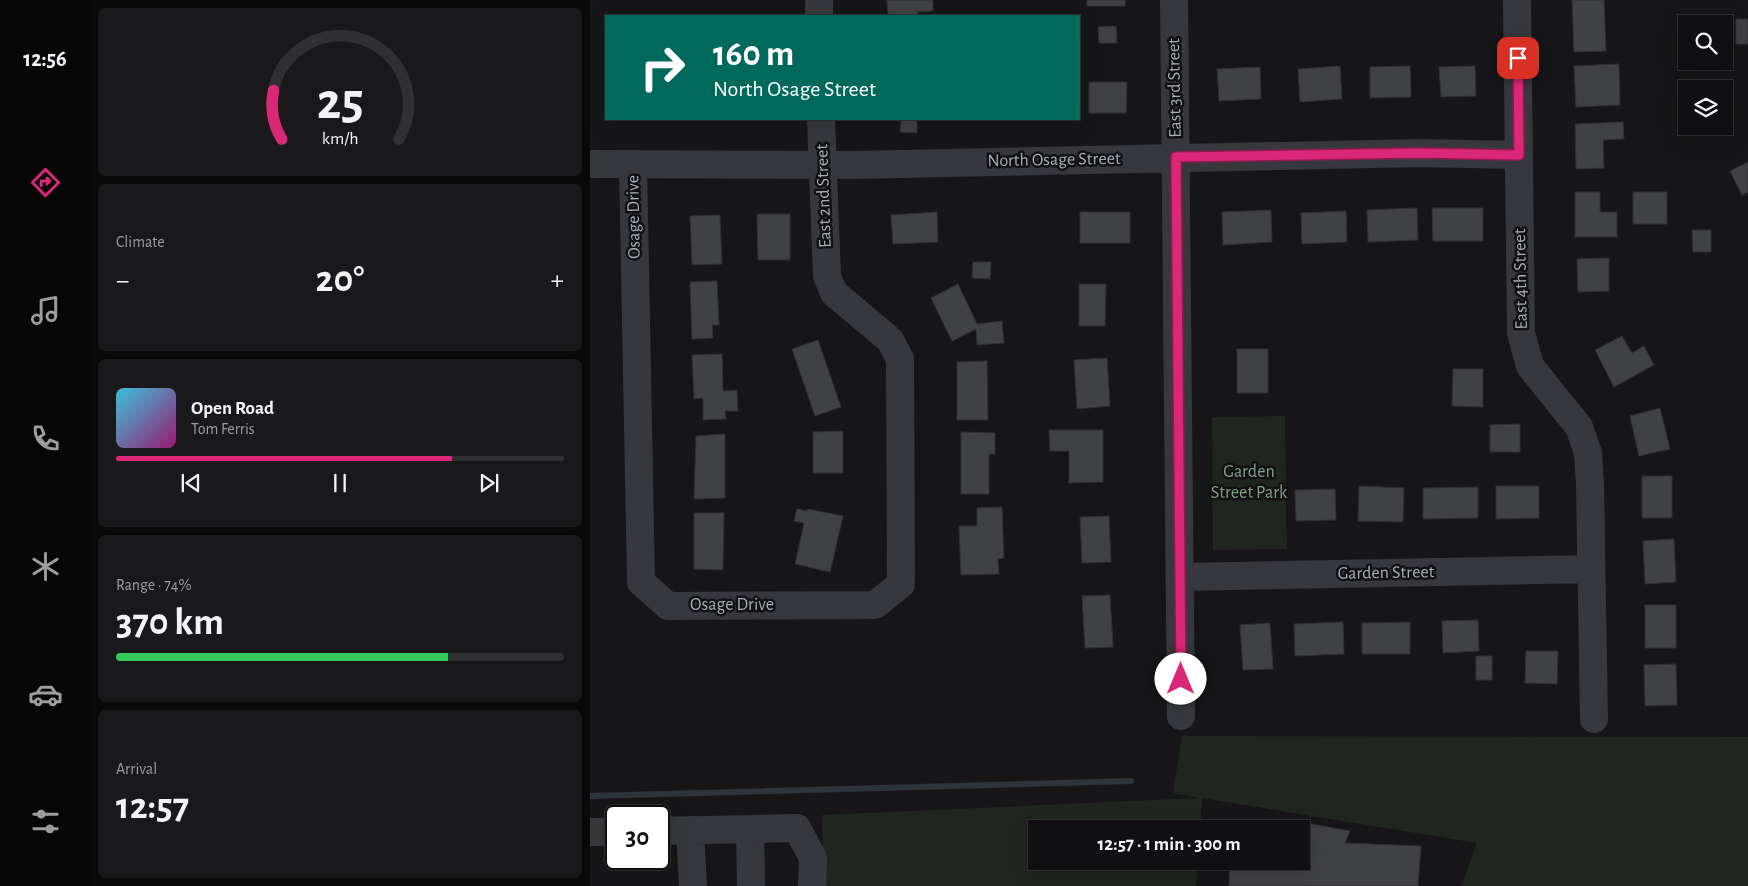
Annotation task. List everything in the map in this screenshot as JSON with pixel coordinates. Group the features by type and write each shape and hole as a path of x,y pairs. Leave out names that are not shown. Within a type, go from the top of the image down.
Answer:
{"street":[{"path":"819,0 819,15"},
{"name":"East 3rd Street","path":"1174,0 1181,716"},
{"name":"East 4th Street","path":"1517,0 1521,333 1530,366 1579,427 1588,453 1594,719"},
{"name":"East 2nd Street","path":"821,120 827,272"},
{"name":"North Osage Street","path":"590,164 822,164 1419,153 1519,155"},
{"name":"Osage Drive","path":"633,164 641,582 668,606 875,605 901,584 900,359 890,340 834,293 827,272"},
{"name":"Garden Street","path":"1180,577 1591,569"},
{"path":"670,831 797,828 813,858 812,886"},
{"path":"750,829 751,886"},
{"path":"690,830 693,886"},
{"path":"590,832 605,832"}],"green space":[{"name":"Garden Street Park","path":"1285,416 1287,549 1213,550 1212,417"},
{"path":"1182,736 1748,737 1748,886 1461,886 1477,843 1202,798 1201,820 1028,820 1028,870 1197,870 1196,886 824,886 822,815 1198,798 1173,793"}],"building":[{"path":"887,0 933,0 933,11 917,12 918,15 888,15"},
{"path":"1087,0 1125,0 1125,6 1087,6"},
{"path":"1572,0 1604,0 1606,51 1574,52"},
{"path":"1736,19 1748,19 1748,44 1736,44"},
{"path":"1116,26 1117,43 1099,43 1098,27"},
{"path":"1619,64 1620,105 1576,107 1574,66"},
{"path":"1340,66 1342,99 1300,102 1298,69"},
{"path":"1410,66 1411,97 1370,98 1370,67"},
{"path":"1475,66 1476,96 1441,97 1439,67"},
{"path":"1260,67 1261,99 1219,101 1217,69"},
{"path":"1089,82 1127,82 1126,113 1089,113"},
{"path":"901,120 917,120 917,133 900,132"},
{"path":"1623,122 1624,139 1603,140 1604,168 1576,169 1575,124"},
{"path":"1748,162 1748,192 1742,195 1730,171"},
{"path":"1575,192 1600,192 1600,212 1617,212 1617,237 1575,237"},
{"path":"1633,192 1667,192 1667,224 1633,224"},
{"path":"1417,208 1418,240 1368,242 1367,210"},
{"path":"1432,208 1483,208 1483,241 1433,241"},
{"path":"1271,210 1272,242 1223,245 1222,212"},
{"path":"1346,211 1347,242 1302,244 1301,213"},
{"path":"937,212 938,242 893,244 891,215"},
{"path":"1080,212 1130,212 1130,243 1080,243"},
{"path":"757,214 790,214 790,260 758,260"},
{"path":"720,215 722,264 692,265 690,216"},
{"path":"1692,230 1711,230 1711,252 1693,252"},
{"path":"1609,258 1609,291 1578,292 1577,259"},
{"path":"973,262 991,262 990,279 972,278"},
{"path":"717,281 719,325 712,325 713,338 692,339 690,282"},
{"path":"958,284 977,324 1002,321 1004,343 977,345 976,329 952,341 931,298"},
{"path":"1079,284 1106,284 1105,326 1079,326"},
{"path":"1622,336 1632,353 1644,346 1654,365 1614,387 1595,350"},
{"path":"818,340 841,407 815,416 792,349"},
{"path":"1237,349 1268,349 1268,393 1237,393"},
{"path":"722,354 723,391 737,390 738,411 725,411 726,419 703,420 703,398 694,399 692,355"},
{"path":"1107,358 1110,406 1077,409 1074,360"},
{"path":"987,361 988,420 957,420 957,362"},
{"path":"1453,369 1483,369 1483,407 1452,406"},
{"path":"1660,408 1670,449 1639,456 1630,416"},
{"path":"1520,424 1520,452 1490,452 1490,425"},
{"path":"1049,430 1103,430 1103,482 1069,483 1069,451 1050,451"},
{"path":"843,431 843,473 813,473 813,432"},
{"path":"961,432 995,433 995,454 989,454 989,494 961,494"},
{"path":"725,434 725,498 694,499 696,436"},
{"path":"1642,476 1672,476 1672,518 1642,518"},
{"path":"1359,486 1404,488 1403,522 1358,521"},
{"path":"1496,486 1539,486 1539,518 1496,519"},
{"path":"1478,487 1478,518 1423,519 1423,488"},
{"path":"1335,489 1336,520 1296,521 1295,490"},
{"path":"1002,507 1004,558 998,559 999,574 961,575 959,526 977,526 977,508"},
{"path":"797,509 807,511 808,509 843,516 830,572 795,564 804,523 794,521"},
{"path":"694,513 724,513 723,570 694,569"},
{"path":"1109,516 1111,562 1082,563 1080,517"},
{"path":"1674,539 1676,582 1645,584 1643,541"},
{"path":"1110,595 1113,647 1085,648 1082,596"},
{"path":"1645,605 1676,605 1676,648 1645,648"},
{"path":"1478,620 1479,651 1443,653 1442,621"},
{"path":"1343,622 1344,654 1295,656 1294,624"},
{"path":"1410,622 1410,654 1362,654 1362,623"},
{"path":"1270,623 1273,669 1243,670 1240,625"},
{"path":"1526,651 1558,651 1557,684 1525,683"},
{"path":"1476,656 1492,656 1492,680 1476,680"},
{"path":"1676,664 1677,705 1645,706 1644,665"},
{"path":"1310,824 1350,831 1345,843 1421,846 1418,886 1229,886 1230,870 1310,870"}],"waterway":[{"path":"590,796 1131,781"}],"route":[{"path":"1181,679 1176,157 1419,153 1519,155 1518,58"}]}
